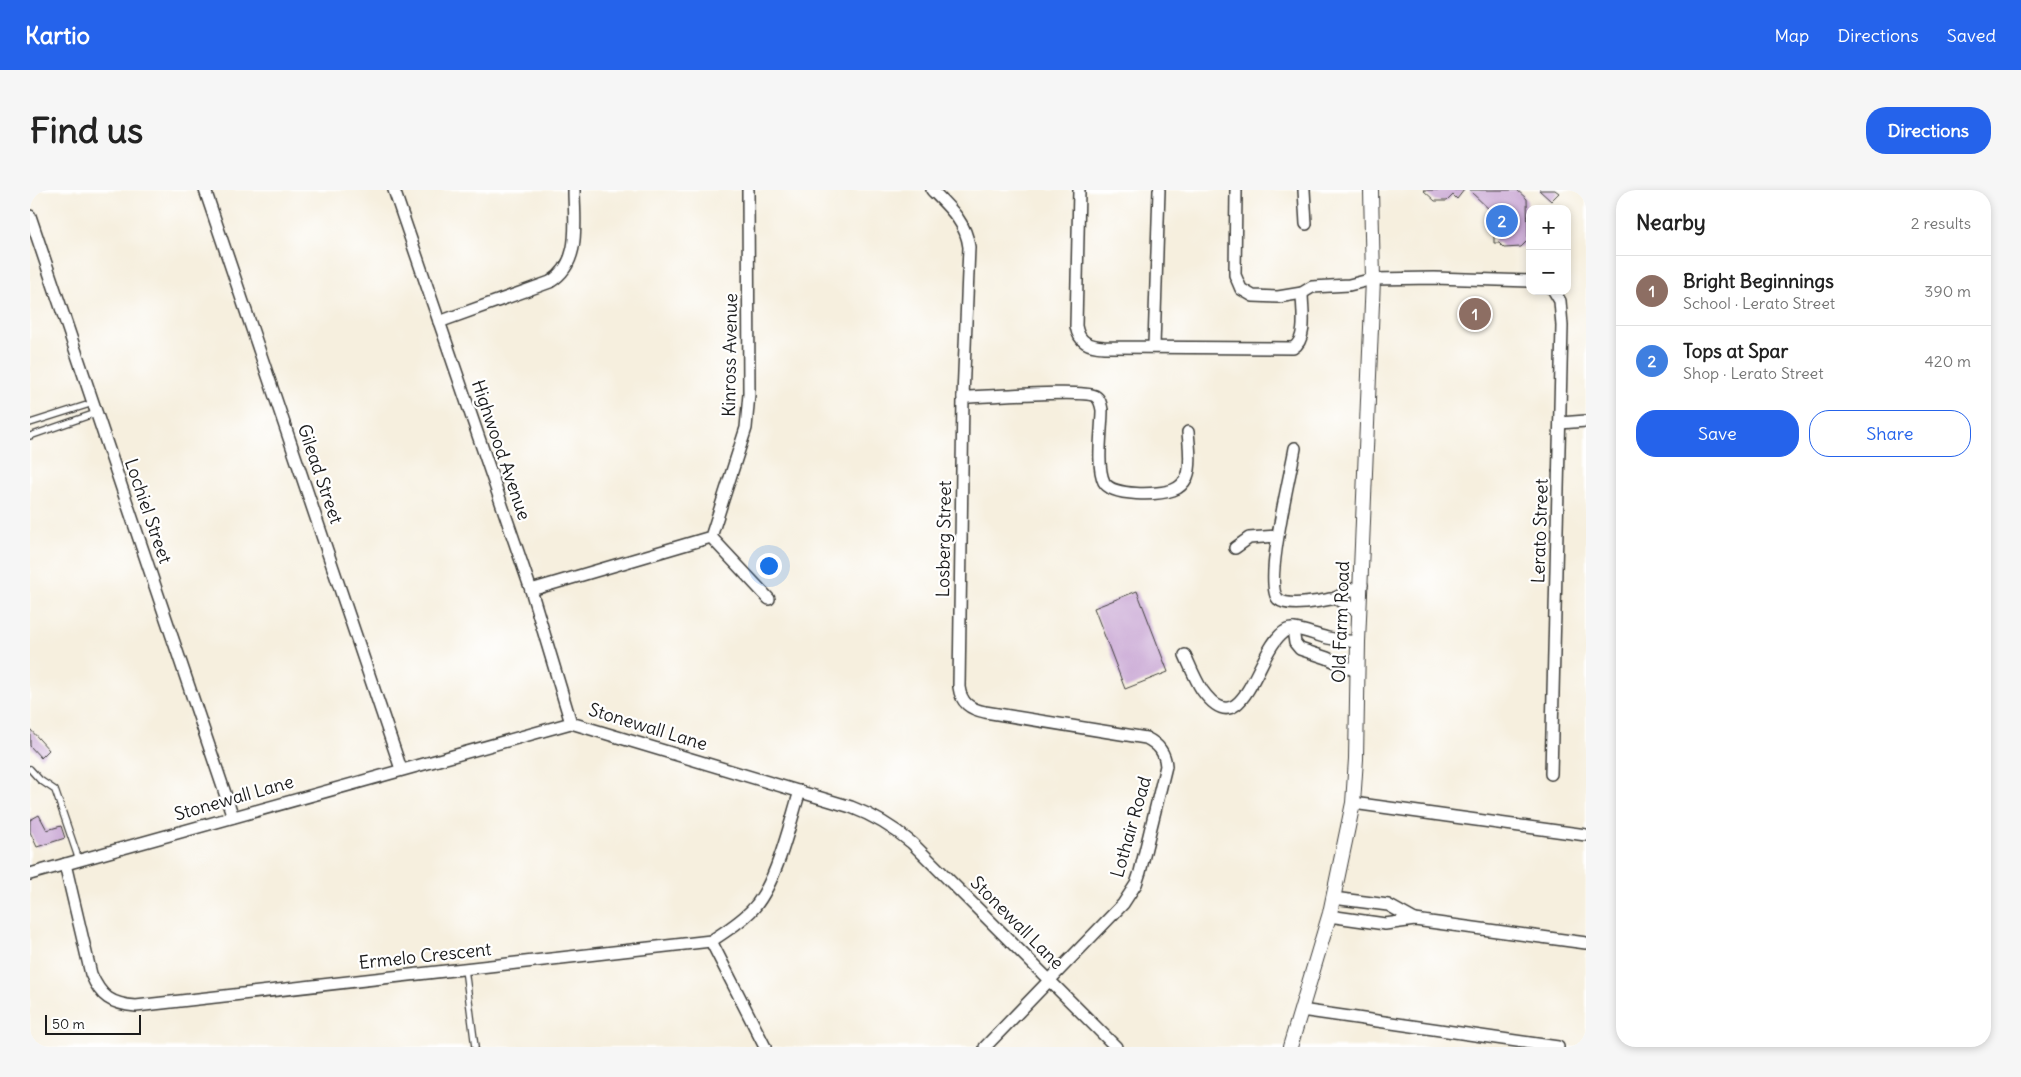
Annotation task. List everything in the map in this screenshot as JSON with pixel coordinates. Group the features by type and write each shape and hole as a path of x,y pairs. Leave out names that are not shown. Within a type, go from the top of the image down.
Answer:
{"street":[{"name":"Gilead Street","path":"205,190 401,769"},
{"name":"Highwood Avenue","path":"394,190 531,590 571,723"},
{"path":"439,322 550,282 565,270 571,260 574,246 574,190"},
{"name":"Kinross Avenue","path":"711,537 742,445 748,410 748,190"},
{"name":"Losberg Street","path":"932,190 956,215 962,224 968,241 968,310 963,398 959,687 962,699 975,710 1136,736 1146,738 1156,744"},
{"path":"1079,190 1076,326 1078,335 1088,345 1292,348 1299,343 1302,336 1302,293"},
{"path":"1154,346 1159,190"},
{"path":"1236,190 1235,274 1241,289 1253,296 1278,297 1302,293 1312,287 1349,285 1373,279 1434,278 1526,282"},
{"path":"1304,190 1306,224"},
{"name":"Old Farm Road","path":"1290,1047 1329,916 1353,803 1373,279 1371,190"},
{"name":"Lochiel Street","path":"30,216 233,817"},
{"name":"Lerato Street","path":"1551,774 1562,311 1556,295"},
{"path":"963,398 1074,393 1094,396 1100,403 1102,410 1102,476 1109,488 1119,492 1165,492 1182,484 1187,477 1189,456 1188,432"},
{"path":"1560,423 1586,421"},
{"path":"1295,448 1277,536 1274,584 1278,598 1289,603 1333,599 1362,585"},
{"path":"1235,548 1249,538 1277,536"},
{"path":"531,590 711,537 769,599"},
{"path":"1333,599 1360,613"},
{"path":"1185,655 1201,688 1211,700 1221,707 1228,709 1237,705 1244,698 1272,646 1286,630 1358,642"},
{"path":"1293,630 1295,642 1300,649 1327,658 1358,672"},
{"name":"Stonewall Lane","path":"30,874 571,723 870,814 892,826 912,843 1116,1047"},
{"name":"Lothair Road","path":"984,1047 1122,904 1136,884 1165,772 1164,755 1156,744"},
{"name":"Ermelo Crescent","path":"65,864 93,979 103,995 114,1002 124,1005 146,1005 711,941 737,924 752,911 768,887 800,792"},
{"path":"1353,803 1586,835"},
{"path":"1333,898 1388,905 1415,920"},
{"path":"1329,916 1385,924 1415,920 1586,943"},
{"path":"711,941 765,1047"},
{"path":"1302,1010 1558,1047"}],"lane":[{"path":"30,423 95,408"},
{"path":"30,436 95,408"},
{"path":"30,769 40,780 55,790 79,860"},
{"path":"465,969 475,1047"}],"building":[{"path":"1423,190 1464,190 1457,199 1453,195 1447,201 1435,201"},
{"path":"1469,190 1517,190 1527,199 1526,242 1521,247 1504,248 1499,243 1494,243 1494,214"},
{"path":"1539,190 1555,190 1559,193 1551,201"},
{"path":"1137,591 1168,672 1125,689 1094,608"},
{"path":"30,729 49,750 41,758 30,746"},
{"path":"39,815 47,830 61,826 65,838 37,847 30,832 30,820"}],"place":[{"name":"Tops at Spar","path":"1502,221"},
{"name":"Bright Beginnings","path":"1475,314"}]}
